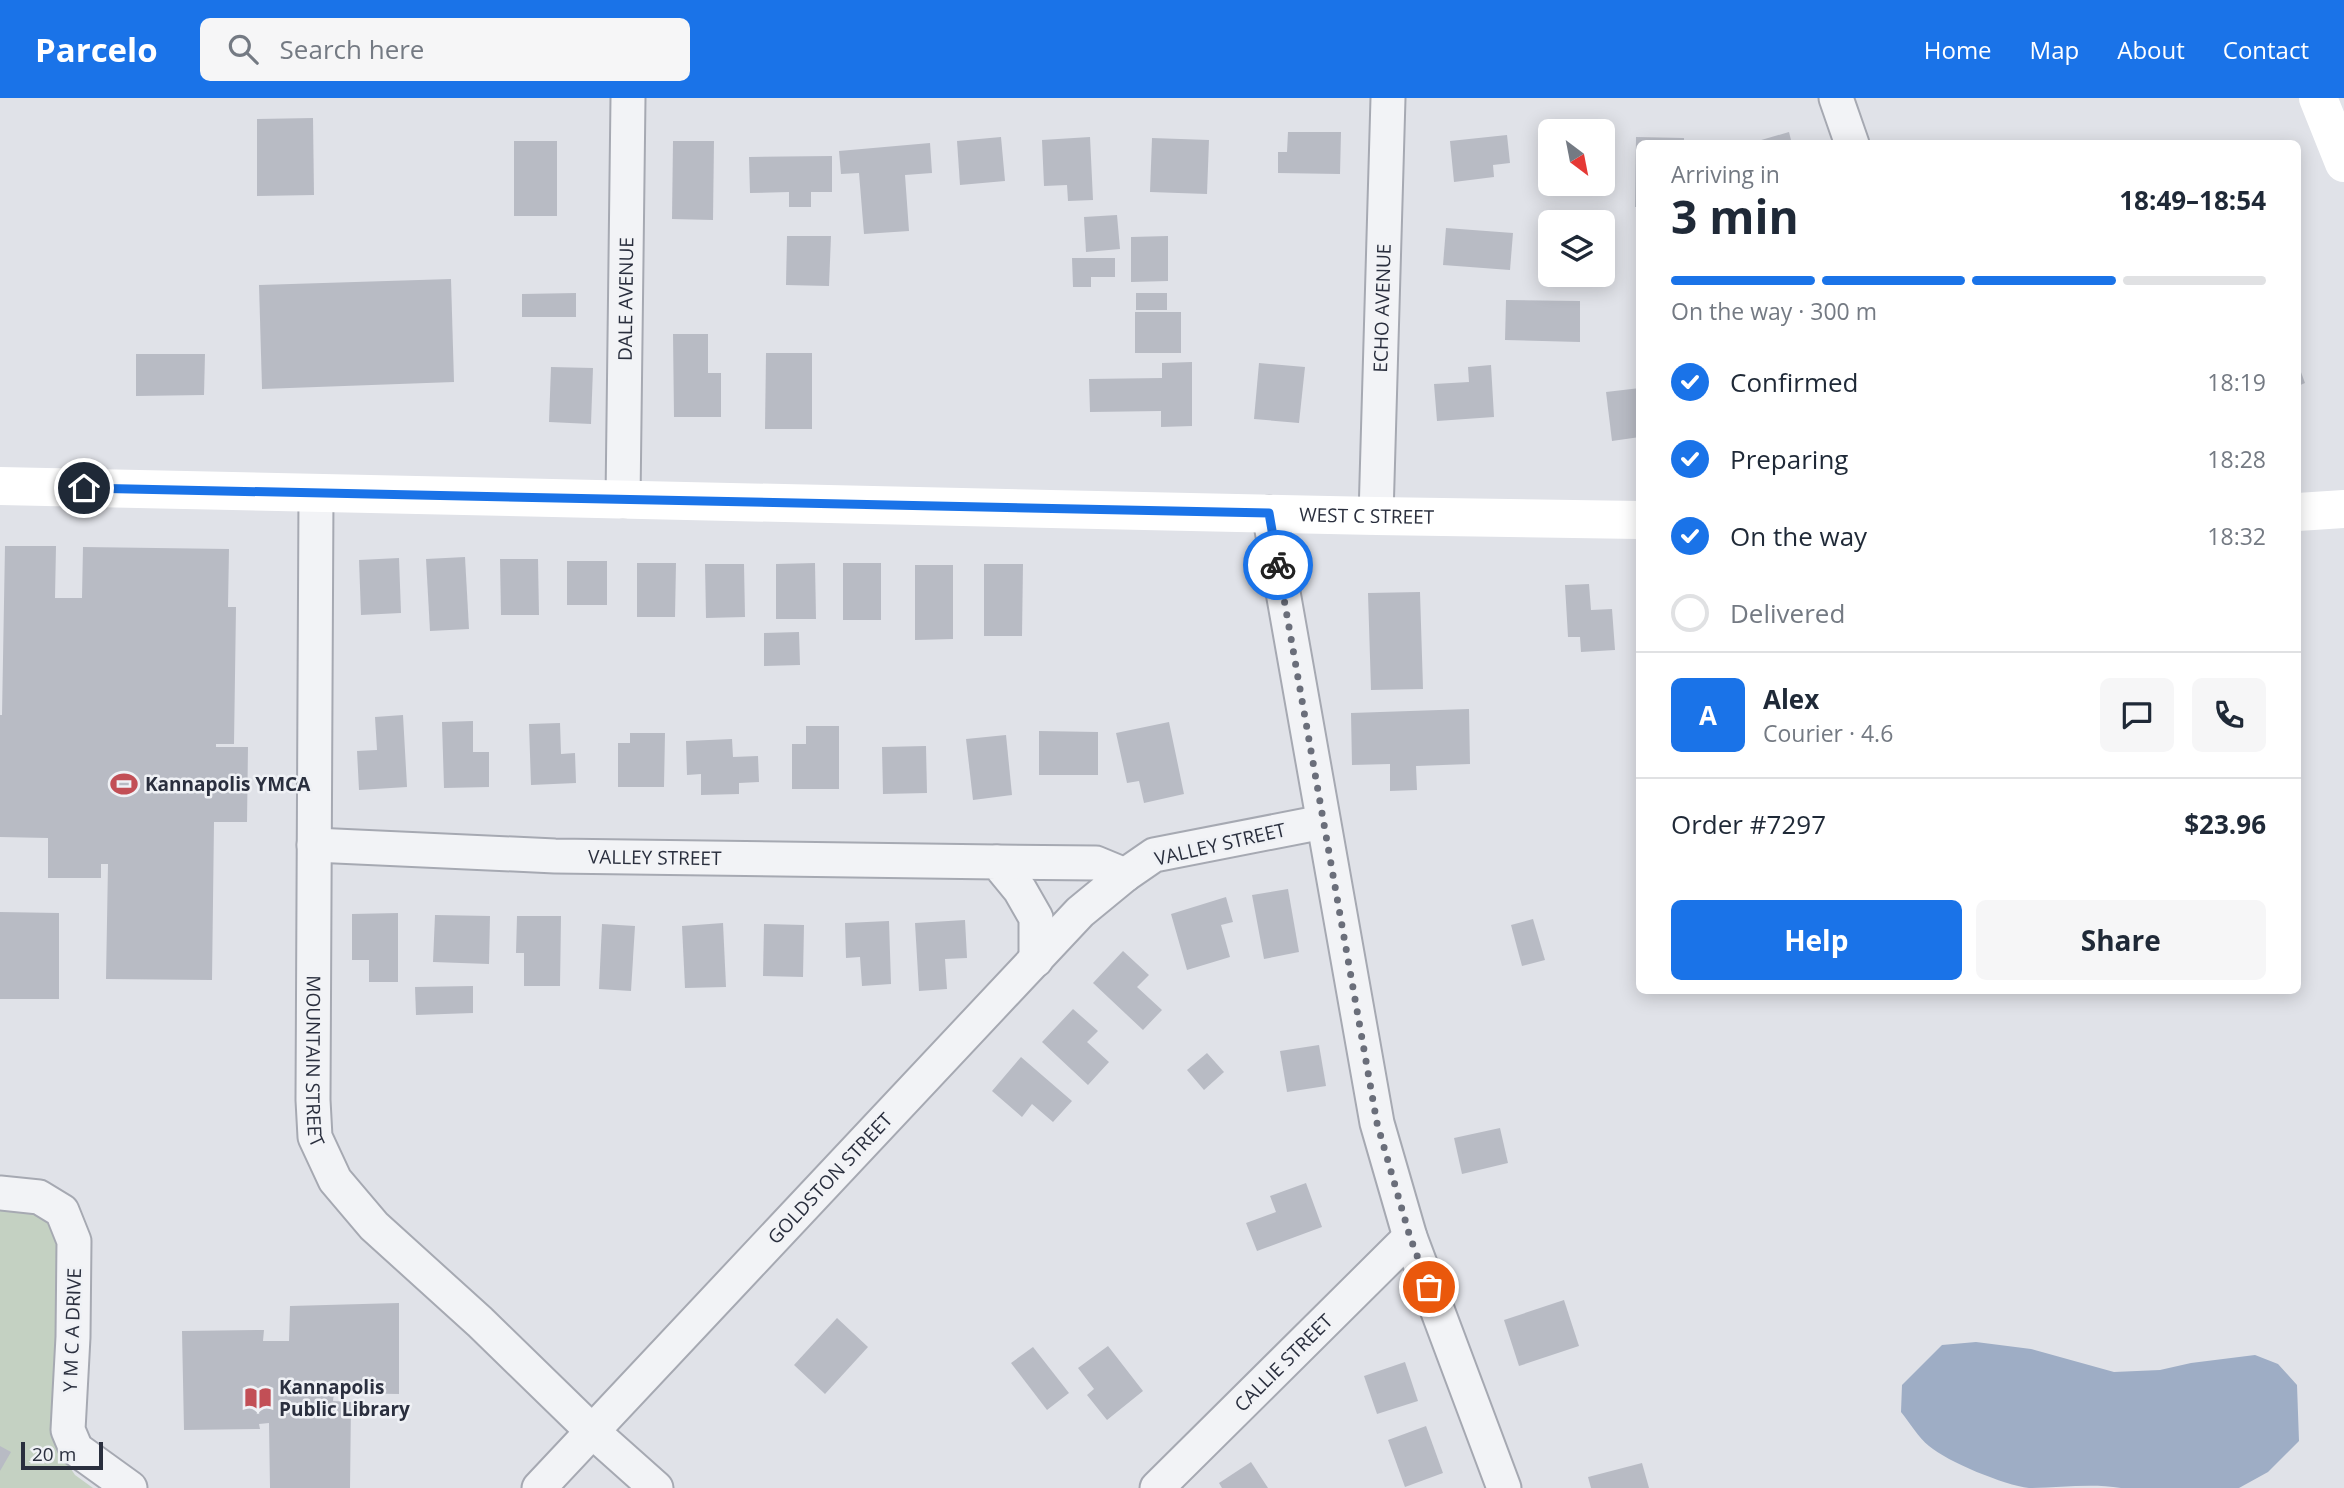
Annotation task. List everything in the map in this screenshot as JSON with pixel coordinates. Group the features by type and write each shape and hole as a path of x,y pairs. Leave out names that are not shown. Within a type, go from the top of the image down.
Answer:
{"main road":[{"path":"2318,98 2344,163"},
{"name":"WEST C STREET","path":"0,486 1636,520"},
{"path":"2301,512 2344,509"}],"street":[{"name":"DALE AVENUE","path":"624,500 628,98"},
{"name":"ECHO AVENUE","path":"1376,516 1388,98"},
{"path":"1836,98 1851,140"},
{"name":"MOUNTAIN STREET","path":"316,494 315,1137 335,1180 374,1226 656,1488"},
{"path":"1269,513 1377,1123 1410,1237 1504,1488"},
{"name":"VALLEY STREET","path":"314,845 555,856 1096,863 1125,875 1154,855 1323,822"},
{"path":"997,862 1020,890 1036,918 1036,960"},
{"name":"GOLDSTON STREET","path":"540,1488 1080,912 1125,875"},
{"name":"Y M C A DRIVE","path":"0,1193 39,1197 62,1211 74,1241 68,1430 76,1450 130,1488"},
{"name":"CALLIE STREET","path":"1157,1488 1410,1237"}],"green space":[{"path":"0,1203 34,1210 54,1225 63,1271 61,1454 75,1475 93,1488 0,1488"}],"water":[{"path":"1976,1342 2031,1349 2114,1372 2160,1370 2255,1355 2278,1364 2297,1385 2299,1441 2268,1472 2239,1488 2029,1488 1991,1478 1962,1466 1929,1446 1901,1412 1902,1385 1942,1345"}],"building":[{"path":"313,118 314,195 257,196 257,119"},
{"path":"1288,132 1341,132 1340,174 1278,173 1278,152 1287,152"},
{"path":"1789,132 1791,140 1761,140"},
{"path":"1507,135 1510,163 1493,165 1494,177 1454,182 1450,141"},
{"path":"1001,137 1005,181 960,185 957,141"},
{"path":"1090,137 1093,200 1068,201 1067,185 1044,186 1042,140"},
{"path":"1636,137 1684,138 1636,140 1635,207"},
{"path":"1152,138 1209,140 1207,194 1150,192"},
{"path":"514,141 557,141 557,216 514,216"},
{"path":"673,141 714,141 713,220 672,219"},
{"path":"930,143 932,173 905,175 909,231 864,234 859,173 841,174 839,151"},
{"path":"832,156 832,192 811,192 811,207 789,207 789,192 750,193 749,157"},
{"path":"1117,215 1120,249 1086,252 1084,217"},
{"path":"1446,228 1513,233 1510,270 1443,265"},
{"path":"787,236 831,236 829,286 786,285"},
{"path":"1168,236 1168,281 1131,282 1131,237"},
{"path":"1072,258 1115,258 1115,277 1091,277 1091,287 1073,287"},
{"path":"451,279 454,382 262,389 259,285"},
{"path":"576,293 576,317 522,317 522,294"},
{"path":"1136,293 1167,293 1167,310 1136,310"},
{"path":"1506,300 1580,301 1580,342 1505,340"},
{"path":"1135,312 1181,312 1181,353 1135,353"},
{"path":"673,334 708,334 708,373 721,373 721,417 674,417"},
{"path":"766,353 812,353 812,429 765,429"},
{"path":"136,354 205,354 204,395 136,396"},
{"path":"1192,362 1192,426 1161,427 1161,411 1090,412 1089,379 1162,378 1162,363"},
{"path":"1259,363 1305,367 1299,423 1254,419"},
{"path":"1491,365 1494,417 1437,421 1434,384 1469,382 1468,367"},
{"path":"551,367 593,368 591,424 549,422"},
{"path":"1636,388 1636,438 1612,441 1606,392"},
{"name":"Kannapolis YMCA","path":"5,546 56,546 55,598 82,598 83,547 229,549 228,607 236,607 234,744 216,744 216,747 248,747 247,822 214,822 212,980 106,979 108,864 101,864 101,878 48,878 48,838 0,837"},
{"path":"465,557 469,629 430,631 426,559"},
{"path":"399,558 401,613 361,615 359,560"},
{"path":"500,559 538,559 539,615 501,615"},
{"path":"567,561 607,561 607,605 567,605"},
{"path":"637,563 676,563 675,617 637,617"},
{"path":"815,563 816,619 776,619 776,564"},
{"path":"843,563 881,563 881,620 843,620"},
{"path":"705,564 744,564 745,617 706,618"},
{"path":"984,564 1023,564 1022,636 984,636"},
{"path":"915,565 953,565 953,639 915,640"},
{"path":"1589,584 1591,610 1612,609 1615,650 1581,652 1580,637 1568,637 1565,585"},
{"path":"1420,592 1423,689 1371,690 1368,593"},
{"path":"799,632 800,665 764,666 764,633"},
{"path":"1469,709 1470,764 1416,766 1417,790 1390,791 1390,764 1352,765 1351,713"},
{"path":"403,715 407,787 359,790 357,751 377,750 375,717"},
{"path":"473,721 473,752 489,752 489,787 444,788 442,722"},
{"path":"1169,722 1184,794 1144,803 1139,781 1127,783 1116,733"},
{"path":"560,723 561,754 575,753 576,783 531,785 529,724"},
{"path":"806,726 839,726 839,789 792,789 792,744 806,744"},
{"path":"1039,731 1098,732 1098,775 1039,775"},
{"path":"630,733 665,733 664,787 618,787 618,743 630,743"},
{"path":"1006,735 1012,795 973,800 966,739"},
{"path":"732,739 733,757 758,756 759,782 739,783 739,794 701,795 701,774 687,775 686,741"},
{"path":"926,746 927,793 883,794 882,747"},
{"path":"1288,889 1299,952 1264,959 1252,895"},
{"path":"1226,897 1233,922 1221,925 1230,957 1187,970 1171,914"},
{"path":"0,912 59,913 59,999 0,999"},
{"path":"398,913 398,982 369,982 369,960 352,960 352,914"},
{"path":"435,915 490,916 489,964 433,962"},
{"path":"517,916 561,916 560,986 524,986 524,953 516,953"},
{"path":"1533,919 1545,960 1522,966 1511,925"},
{"path":"965,920 967,958 945,959 947,989 919,991 915,923"},
{"path":"889,921 891,984 862,986 860,957 846,958 845,923"},
{"path":"723,923 726,987 685,988 682,926"},
{"path":"602,924 635,926 631,991 599,989"},
{"path":"764,924 804,925 803,977 763,976"},
{"path":"1123,951 1149,975 1137,987 1162,1010 1143,1030 1093,983"},
{"path":"473,986 473,1013 416,1015 415,987"},
{"path":"1073,1009 1098,1031 1087,1042 1109,1062 1088,1085 1042,1042"},
{"path":"1319,1045 1326,1086 1287,1092 1280,1051"},
{"path":"1207,1053 1224,1072 1204,1090 1187,1070"},
{"path":"1021,1057 1072,1101 1053,1122 1032,1104 1022,1117 992,1091"},
{"path":"1500,1128 1508,1163 1462,1174 1454,1138"},
{"path":"1306,1183 1322,1227 1257,1251 1246,1223 1276,1212 1270,1196"},
{"path":"1564,1300 1579,1346 1519,1366 1504,1320"},
{"name":"Kannapolis Public Library","path":"399,1303 399,1394 334,1393 333,1401 351,1402 350,1488 270,1488 269,1423 259,1424 260,1429 184,1430 182,1331 264,1330 263,1341 289,1341 290,1306"},
{"path":"837,1318 868,1347 825,1394 794,1365"},
{"path":"1108,1346 1143,1391 1107,1420 1087,1395 1094,1389 1078,1368"},
{"path":"1033,1347 1069,1393 1047,1410 1011,1363"},
{"path":"1405,1362 1418,1401 1377,1414 1364,1376"},
{"path":"1426,1426 1443,1473 1405,1487 1388,1440"},
{"path":"0,1446 11,1452 0,1471"},
{"path":"1251,1462 1268,1488 1222,1488 1219,1483"},
{"path":"1642,1463 1649,1488 1591,1488 1588,1477"}],"way so far":[{"path":"1278,565 1377,1123 1410,1237 1429,1287"}],"place":[{"name":"Kannapolis YMCA","path":"124,784"},
{"name":"Kannapolis Public Library","path":"258,1398"}],"route":[{"path":"84,488 1269,513 1278,565"}]}
